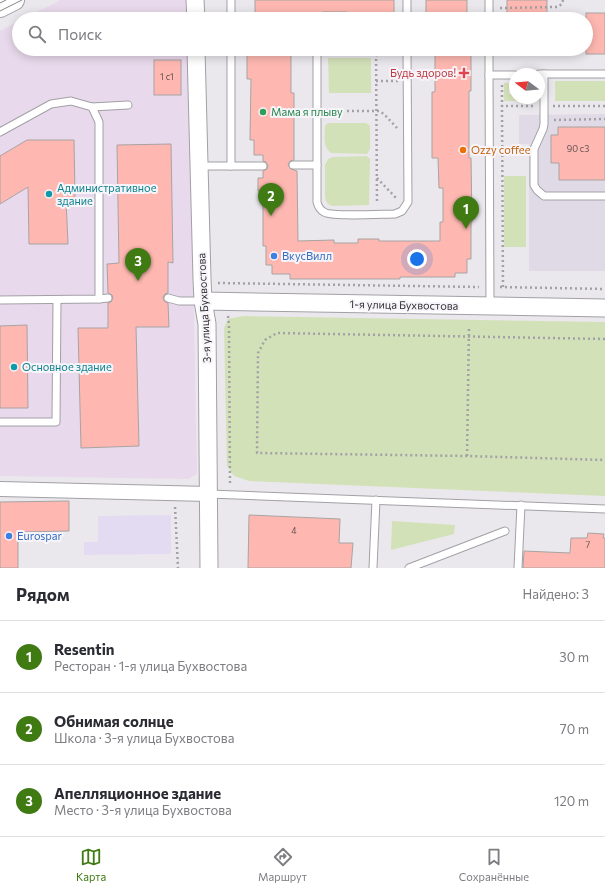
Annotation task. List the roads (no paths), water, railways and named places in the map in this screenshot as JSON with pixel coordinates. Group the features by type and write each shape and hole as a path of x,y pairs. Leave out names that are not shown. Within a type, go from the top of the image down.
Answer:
{"main road":[{"path":"0,7 14,0"}],"street":[{"path":"195,0 196,12"},
{"name":"3-я улица Бухвостова","path":"196,56 203,301 207,324 209,568"},
{"name":"1-я улица Бухвостова","path":"203,301 605,308"},
{"path":"0,489 209,494"}],"lane":[{"path":"231,0 231,12"},
{"path":"407,0 407,12"},
{"path":"489,0 489,12"},
{"path":"231,56 232,166"},
{"path":"317,56 317,202 323,212 333,214 395,214 405,208 408,202 407,56"},
{"path":"489,56 490,306"},
{"path":"489,75 509,74"},
{"path":"545,74 605,74"},
{"path":"0,132 51,104 71,101 92,107 128,105"},
{"path":"544,104 543,129 534,148 534,185 537,190 544,196 605,196"},
{"path":"92,107 99,122 99,299"},
{"path":"293,165 317,165"},
{"path":"199,166 263,166"},
{"path":"0,300 108,298"},
{"path":"168,298 179,301 203,301"},
{"path":"0,422 56,422 57,300"},
{"path":"209,494 605,509"},
{"path":"373,568 376,500"},
{"path":"518,568 521,505"},
{"path":"409,568 505,531"}],"tram line":[{"path":"0,3 6,0"},
{"path":"0,11 22,0"}],"place":[{"name":"Будь здоров!","path":"464,73"},
{"name":"Мама я плыву","path":"263,112"},
{"name":"Ozzy coffee","path":"463,150"},
{"name":"Административное здание","path":"49,194"},
{"name":"Обнимая солнце","path":"271,216"},
{"name":"Resentin","path":"466,229"},
{"name":"ВкусВилл","path":"274,256"},
{"name":"Апелляционное здание","path":"138,281"},
{"name":"Основное здание","path":"14,367"},
{"name":"Eurospar","path":"9,536"}]}
